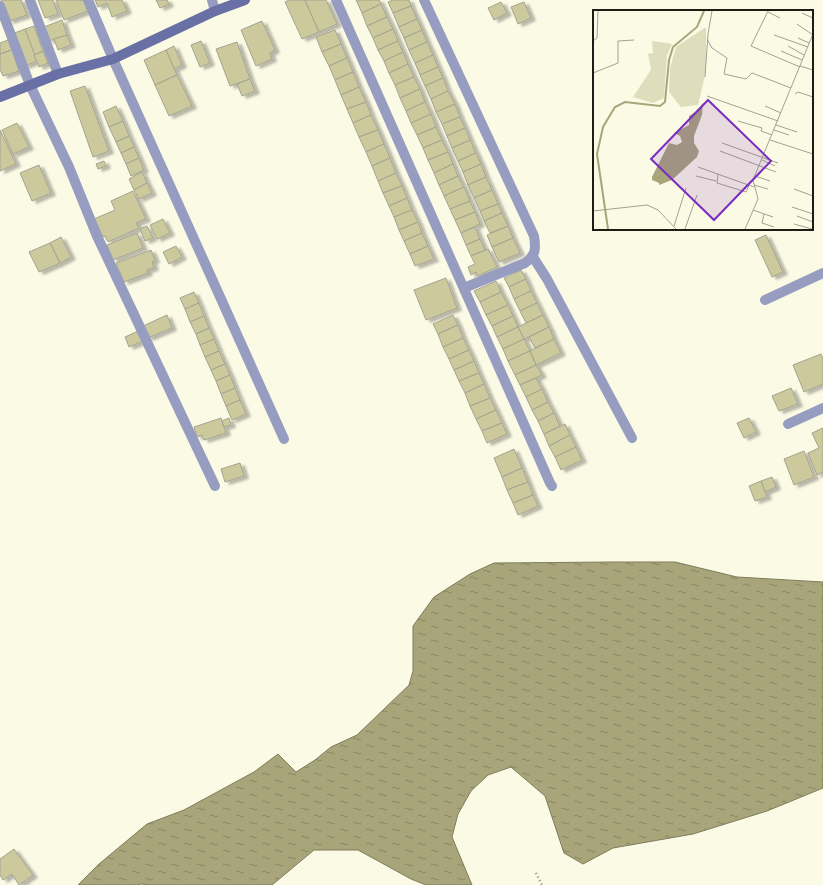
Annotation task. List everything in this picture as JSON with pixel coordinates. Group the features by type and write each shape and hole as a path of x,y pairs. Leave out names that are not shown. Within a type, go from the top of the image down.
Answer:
{"street":[{"path":"30,0 58,74"},
{"path":"88,0 113,59 284,439"},
{"path":"212,0 215,11"},
{"path":"0,97 58,74 113,59 215,11 245,0"},
{"path":"336,0 552,486"},
{"path":"424,0 534,236 535,252 533,257 525,263 464,288"},
{"path":"0,6 30,85 69,167 101,243 215,486"},
{"path":"533,257 547,279 632,438"},
{"path":"765,300 823,273"},
{"path":"788,424 823,408"}],"path":[{"path":"536,873 542,885"}],"water":[{"path":"675,562 737,577 823,582 823,788 767,811 693,834 613,848 583,864 564,853 545,796 511,767 488,775 471,791 458,814 452,837 472,885 426,885 411,879 358,850 314,850 272,885 78,885 99,864 147,824 184,810 254,772 278,754 296,772 315,760 331,747 357,735 409,685 413,671 413,626 434,597 470,574 494,563"}],"building":[{"path":"1,0 21,0 27,15 9,21"},
{"path":"38,0 53,0 58,14 45,18"},
{"path":"56,0 84,0 88,11 64,20"},
{"path":"95,0 122,0 127,11 112,17 107,3 98,7"},
{"path":"156,0 167,0 169,4 160,8"},
{"path":"289,0 305,0 319,32 302,39 285,2"},
{"path":"305,0 326,0 337,24 319,32"},
{"path":"356,0 379,0 381,4 362,13"},
{"path":"393,0 409,0 411,6 393,13 388,2"},
{"path":"501,2 507,13 494,20 488,8"},
{"path":"524,2 531,18 518,24 511,7"},
{"path":"381,4 387,17 367,26 362,13"},
{"path":"411,6 417,19 399,27 393,13"},
{"path":"387,17 393,29 373,38 367,26"},
{"path":"417,19 422,30 404,38 399,27"},
{"path":"62,20 67,35 49,41 44,27"},
{"path":"262,21 275,50 270,53 272,59 256,66 241,30"},
{"path":"34,26 43,51 34,55 25,29"},
{"path":"25,29 37,61 25,66 12,34"},
{"path":"393,29 398,41 378,50 373,38"},
{"path":"335,30 341,44 322,52 316,37"},
{"path":"422,30 427,42 409,50 404,38"},
{"path":"67,35 71,45 58,50 54,39"},
{"path":"8,40 12,50 0,54 0,43"},
{"path":"201,41 210,63 200,67 191,45"},
{"path":"398,41 403,52 384,61 378,50"},
{"path":"237,42 250,79 230,86 216,49"},
{"path":"427,42 433,55 415,63 409,50"},
{"path":"341,44 347,58 329,66 322,52"},
{"path":"174,46 182,65 174,69 166,50"},
{"path":"12,50 19,71 3,76 0,69 0,54"},
{"path":"166,50 177,75 155,85 144,60"},
{"path":"43,51 48,63 39,67 34,55"},
{"path":"403,52 408,64 389,73 384,61"},
{"path":"433,55 438,67 420,75 415,63"},
{"path":"347,58 353,72 335,80 329,66"},
{"path":"408,64 414,77 395,85 389,73"},
{"path":"438,67 443,78 425,86 420,75"},
{"path":"353,72 359,87 341,95 335,80"},
{"path":"177,75 192,106 169,116 155,85"},
{"path":"414,77 420,89 400,98 395,85"},
{"path":"443,78 448,91 431,99 425,86"},
{"path":"250,79 255,91 242,96 237,84"},
{"path":"85,86 109,151 93,157 70,91"},
{"path":"359,87 366,102 347,109 341,95"},
{"path":"420,89 425,102 406,111 400,98"},
{"path":"448,91 455,104 436,112 431,99"},
{"path":"366,102 371,115 353,123 347,109"},
{"path":"425,102 431,114 411,123 406,111"},
{"path":"455,104 460,117 442,124 436,112"},
{"path":"116,106 123,121 109,127 103,112"},
{"path":"431,114 436,127 417,135 411,123"},
{"path":"371,115 378,130 359,137 353,123"},
{"path":"460,117 465,128 447,136 442,124"},
{"path":"123,121 129,136 116,142 109,127"},
{"path":"17,123 29,147 13,154 2,130"},
{"path":"436,127 442,140 423,148 417,135"},
{"path":"465,128 470,140 452,148 447,136"},
{"path":"0,130 16,164 0,171"},
{"path":"378,130 384,144 366,152 359,137"},
{"path":"129,136 134,147 121,153 116,142"},
{"path":"442,140 448,152 428,160 423,148"},
{"path":"470,140 476,153 458,161 452,148"},
{"path":"384,144 390,158 372,166 366,152"},
{"path":"134,147 139,158 126,164 121,153"},
{"path":"448,152 453,164 434,173 428,160"},
{"path":"476,153 481,164 463,172 458,161"},
{"path":"139,158 144,170 131,176 126,164"},
{"path":"390,158 396,173 378,181 372,166"},
{"path":"104,161 106,166 98,169 96,164"},
{"path":"453,164 458,176 439,185 434,173"},
{"path":"481,164 486,177 468,185 463,172"},
{"path":"39,165 51,193 32,201 20,173"},
{"path":"142,172 147,183 134,190 129,179"},
{"path":"396,173 402,186 383,193 378,181"},
{"path":"458,176 464,187 444,196 439,185"},
{"path":"486,177 492,190 474,198 468,185"},
{"path":"147,183 152,193 139,199 134,190"},
{"path":"402,186 407,198 389,206 383,193"},
{"path":"464,187 470,201 450,209 444,196"},
{"path":"492,190 498,204 480,211 474,198"},
{"path":"133,191 146,219 136,223 139,228 108,242 105,236 103,237 94,219 115,210 111,201"},
{"path":"407,198 412,210 394,217 389,206"},
{"path":"470,201 475,212 455,220 450,209"},
{"path":"498,204 502,213 484,221 480,211"},
{"path":"412,210 418,222 399,230 394,217"},
{"path":"475,212 480,224 461,233 455,220"},
{"path":"502,213 508,226 490,233 484,221"},
{"path":"163,219 170,233 157,239 150,225"},
{"path":"418,222 422,233 404,241 399,230"},
{"path":"147,226 153,238 145,241 140,229"},
{"path":"508,226 513,238 492,247 487,235"},
{"path":"475,227 480,239 466,245 461,233"},
{"path":"137,233 143,248 113,260 107,245"},
{"path":"422,233 428,246 410,254 404,241"},
{"path":"766,235 783,272 772,277 755,240"},
{"path":"61,237 71,257 60,263 50,243"},
{"path":"513,238 520,253 499,262 492,247"},
{"path":"480,239 485,250 471,256 466,245"},
{"path":"50,243 60,263 39,272 29,252"},
{"path":"176,246 182,257 169,264 163,252"},
{"path":"428,246 434,259 415,266 410,254"},
{"path":"488,249 497,267 478,276 476,272 471,275 468,267 475,264 471,256"},
{"path":"151,250 155,260 152,262 154,268 147,270 148,273 124,282 116,263"},
{"path":"521,270 526,279 509,287 504,278"},
{"path":"446,278 457,308 426,320 414,290"},
{"path":"526,279 531,291 514,299 509,287"},
{"path":"496,281 501,292 480,302 474,291"},
{"path":"531,291 537,303 520,311 514,299"},
{"path":"194,292 199,303 185,309 180,298"},
{"path":"501,292 508,305 486,315 480,302"},
{"path":"199,303 204,316 190,322 185,309"},
{"path":"537,303 543,315 526,323 520,311"},
{"path":"508,305 513,316 492,326 486,315"},
{"path":"167,315 172,328 148,338 143,326"},
{"path":"453,315 458,325 438,334 433,324"},
{"path":"543,315 549,327 524,339 518,327"},
{"path":"204,316 209,328 196,334 190,322"},
{"path":"513,316 518,327 497,337 492,326"},
{"path":"458,325 463,338 443,347 438,334"},
{"path":"518,327 524,339 503,349 497,337"},
{"path":"549,327 554,339 535,348 529,337"},
{"path":"209,328 214,339 200,345 196,334"},
{"path":"138,331 143,341 129,347 125,337"},
{"path":"463,338 469,350 449,359 443,347"},
{"path":"214,339 219,351 205,357 200,345"},
{"path":"524,339 530,351 508,361 503,349"},
{"path":"554,339 561,353 536,365 530,351"},
{"path":"469,350 474,361 454,370 449,359"},
{"path":"219,351 225,364 211,370 205,357"},
{"path":"530,351 536,365 515,375 508,361"},
{"path":"821,354 823,359 823,384 804,392 793,365"},
{"path":"474,361 479,373 459,381 454,370"},
{"path":"225,364 230,375 216,381 211,370"},
{"path":"536,365 542,375 520,385 515,375"},
{"path":"479,373 484,384 465,393 459,381"},
{"path":"230,375 235,388 221,394 216,381"},
{"path":"536,378 542,389 526,397 520,385"},
{"path":"484,384 490,398 470,406 465,393"},
{"path":"235,388 240,400 226,406 221,394"},
{"path":"791,388 798,404 779,411 772,396"},
{"path":"542,389 548,402 532,410 526,397"},
{"path":"490,398 496,410 476,419 470,406"},
{"path":"240,400 246,414 232,420 226,406"},
{"path":"548,402 554,413 538,421 532,410"},
{"path":"496,410 502,423 482,431 476,419"},
{"path":"554,413 560,426 544,434 538,421"},
{"path":"221,418 226,433 204,440 202,435 197,437 194,427"},
{"path":"229,418 231,425 224,427 222,421"},
{"path":"749,418 756,432 744,438 737,423"},
{"path":"502,423 507,434 487,443 482,431"},
{"path":"565,424 570,435 549,446 544,434"},
{"path":"823,428 823,472 817,475 808,453 819,448 812,433"},
{"path":"570,435 576,447 555,457 549,446"},
{"path":"576,447 582,460 561,470 555,457"},
{"path":"514,449 522,468 502,477 494,458"},
{"path":"804,451 814,477 794,485 784,459"},
{"path":"240,463 244,476 225,482 221,469"},
{"path":"522,468 528,482 507,490 502,477"},
{"path":"772,477 776,487 765,492 761,481"},
{"path":"761,481 767,497 755,501 749,486"},
{"path":"528,482 533,495 513,503 507,490"},
{"path":"533,495 538,506 518,515 513,503"},
{"path":"14,849 33,875 19,885 12,874 3,880 0,875 0,859"}]}
